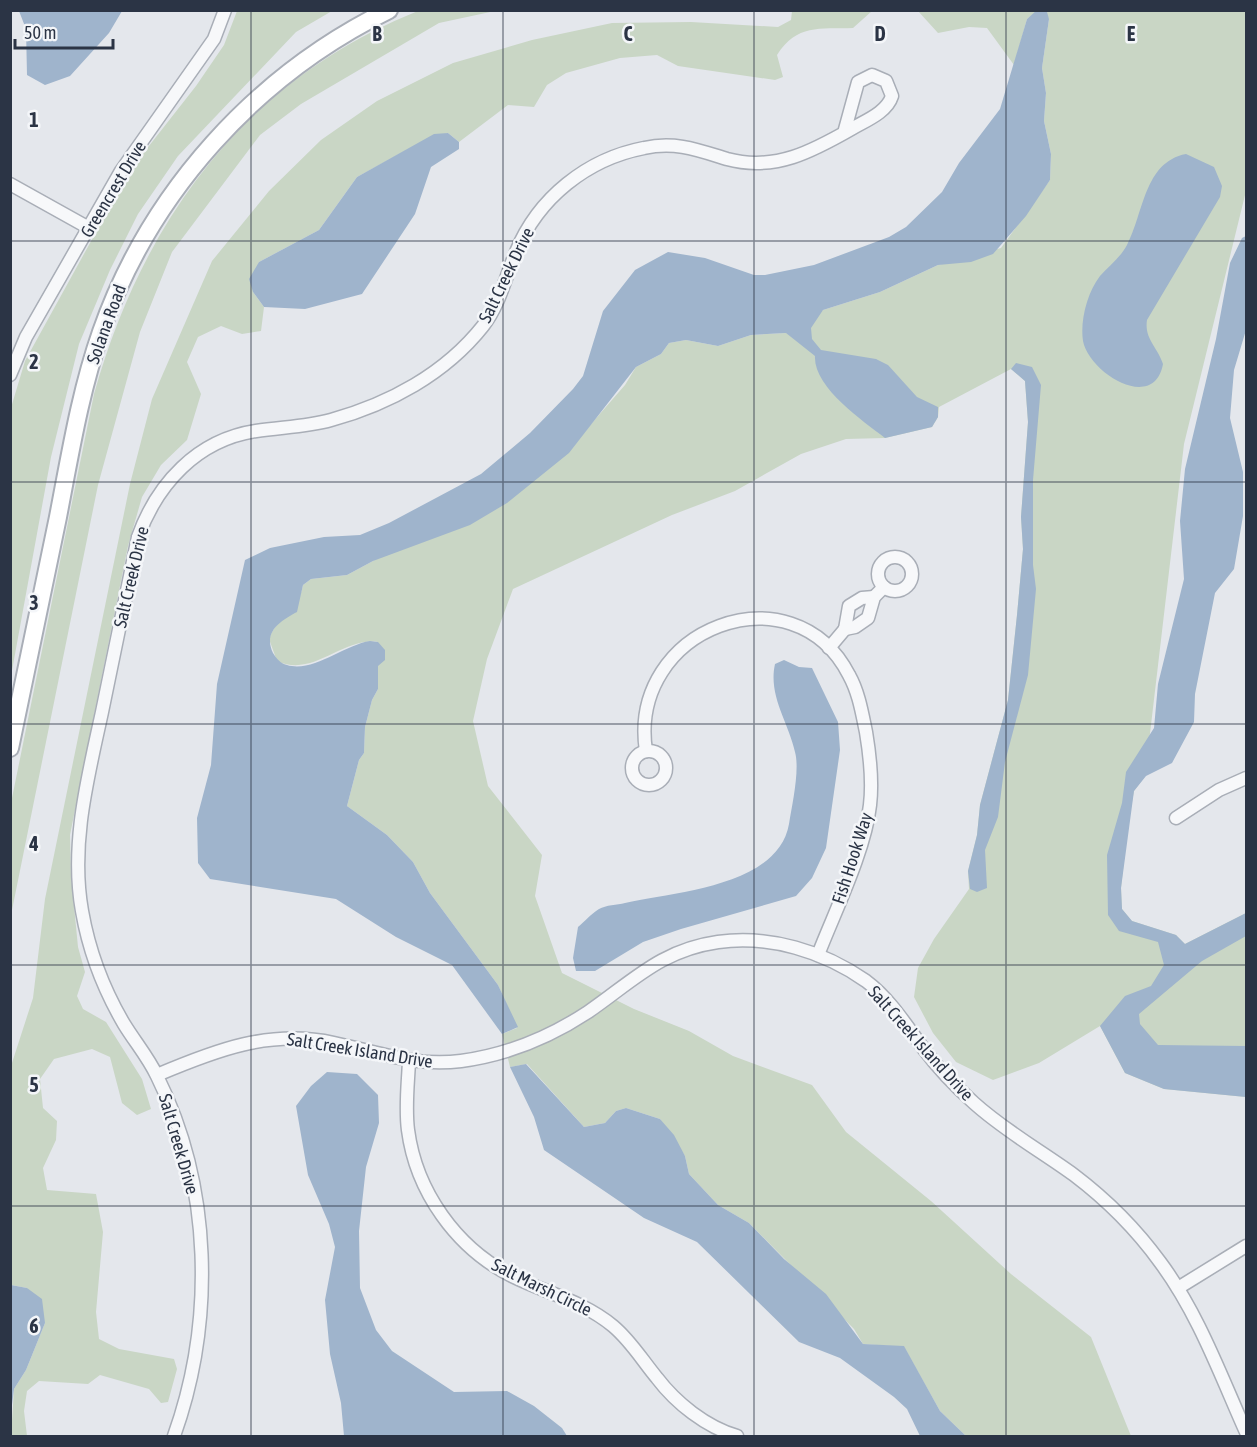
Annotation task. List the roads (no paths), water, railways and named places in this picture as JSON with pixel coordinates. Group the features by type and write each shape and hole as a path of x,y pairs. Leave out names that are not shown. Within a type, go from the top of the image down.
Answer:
{"street":[{"name":"Greencrest Drive","path":"10,375 26,337 134,150 214,39 225,10"},
{"name":"Solana Road","path":"10,748 83,395 101,332 126,271 170,198 190,170 236,118 294,69 331,43 389,10"},
{"name":"Salt Creek Drive","path":"174,1437 196,1348 202,1271 195,1199 188,1163 157,1075 117,1011 100,973 82,910 78,852 88,778 138,537 157,495 174,474 195,456 231,437 254,431 329,421 360,412 398,395 428,377 450,360 484,324 504,288 516,252 536,216 562,187 599,163 622,153 665,144 684,145 743,162 782,161 805,154 844,133 885,109 892,96 886,81 872,75 858,82 844,133"},
{"path":"10,184 89,228"},
{"path":"845,629 861,624 868,618 874,597 884,587"},
{"path":"829,648 845,629 849,606 861,598 874,597"},
{"name":"Fish Hook Way","path":"646,751 644,729 652,689 672,656 699,634 733,622 765,620 796,626 829,648 849,674 856,691 869,751 872,777 870,806 864,834 818,955"},
{"path":"1176,818 1220,790 1246,778"},
{"name":"Salt Creek Island Drive","path":"157,1075 240,1043 287,1038 337,1043 381,1056 409,1061 460,1061 508,1050 536,1040 588,1011 654,963 698,945 731,941 775,942 818,955 841,966 880,993 946,1075 973,1103 1102,1197 1146,1244 1178,1288 1246,1432"},
{"name":"Salt Marsh Circle","path":"409,1061 407,1098 411,1149 432,1200 458,1235 474,1250 510,1275 578,1303 601,1316 628,1340 658,1379 689,1410 713,1426 737,1437"},
{"path":"1178,1288 1246,1246"}],"water":[{"path":"1037,10 1047,12 1049,19 1042,68 1046,93 1044,121 1051,154 1050,180 1026,216 993,254 971,262 938,265 880,292 823,310 811,328 812,339 821,350 876,359 888,365 917,397 938,407 938,417 932,427 885,438 830,391 822,380 815,356 786,333 751,335 718,346 686,340 669,343 661,354 636,367 569,453 507,503 470,525 373,561 347,575 311,579 303,585 297,612 279,623 272,633 270,646 273,653 287,665 297,666 318,662 370,641 378,642 385,650 385,660 378,666 378,689 372,700 365,727 364,753 359,760 347,806 387,835 413,862 430,893 498,985 518,1027 502,1034 452,965 396,937 336,899 210,879 198,863 197,818 211,765 217,684 245,560 270,548 324,537 360,535 389,523 481,474 530,433 573,389 583,376 603,311 635,270 668,252 705,258 754,275 765,275 814,265 889,237 906,227 942,192 959,163 1000,109 1027,19"},
{"path":"19,11 122,11 109,33 70,76 45,85 27,75 26,29"},
{"path":"448,133 459,142 459,149 431,167 415,214 362,294 305,309 264,307 253,292 249,279 259,262 319,230 357,177 434,134"},
{"path":"1186,154 1214,167 1222,186 1220,197 1147,320 1149,338 1163,364 1157,378 1148,386 1135,387 1122,383 1109,375 1088,353 1082,333 1086,307 1095,283 1127,245 1153,178 1161,167 1172,159"},
{"path":"1246,236 1246,330 1234,370 1230,418 1243,472 1243,516 1234,569 1215,593 1195,694 1194,722 1172,763 1146,776 1134,791 1121,888 1122,909 1132,921 1176,935 1185,944 1246,913 1246,936 1202,961 1139,1014 1140,1024 1158,1045 1246,1046 1246,1097 1164,1089 1125,1073 1100,1026 1125,996 1151,986 1164,965 1158,942 1119,931 1108,915 1107,855 1122,803 1126,772 1154,728 1158,684 1184,579 1180,521 1185,469 1216,339 1230,263 1242,238"},
{"path":"1016,363 1032,367 1041,385 1033,480 1033,565 1036,589 1028,675 1005,762 998,817 985,850 987,888 977,892 970,889 968,871 977,835 980,805 1008,700 1023,549 1021,517 1028,422 1025,381 1011,369"},
{"path":"784,660 799,667 812,668 838,722 840,750 826,848 812,878 796,896 643,942 595,971 576,971 573,958 578,927 599,909 721,883 745,874 766,861 781,845 789,824 797,768 792,741 774,687 775,664"},
{"path":"526,1064 584,1127 605,1123 616,1111 626,1108 660,1119 674,1135 685,1156 689,1174 718,1205 749,1223 784,1259 826,1294 863,1344 904,1346 940,1411 966,1436 920,1436 907,1409 894,1397 840,1358 799,1342 697,1242 644,1218 544,1150 534,1117 510,1067"},
{"path":"327,1072 357,1074 378,1095 379,1123 366,1167 359,1231 360,1288 376,1330 392,1351 454,1392 507,1391 534,1406 562,1428 567,1436 344,1436 341,1403 330,1354 325,1300 335,1247 329,1224 308,1175 296,1106 311,1086"},
{"path":"11,1285 27,1288 42,1299 45,1323 26,1370 14,1389 11,1413"}]}
